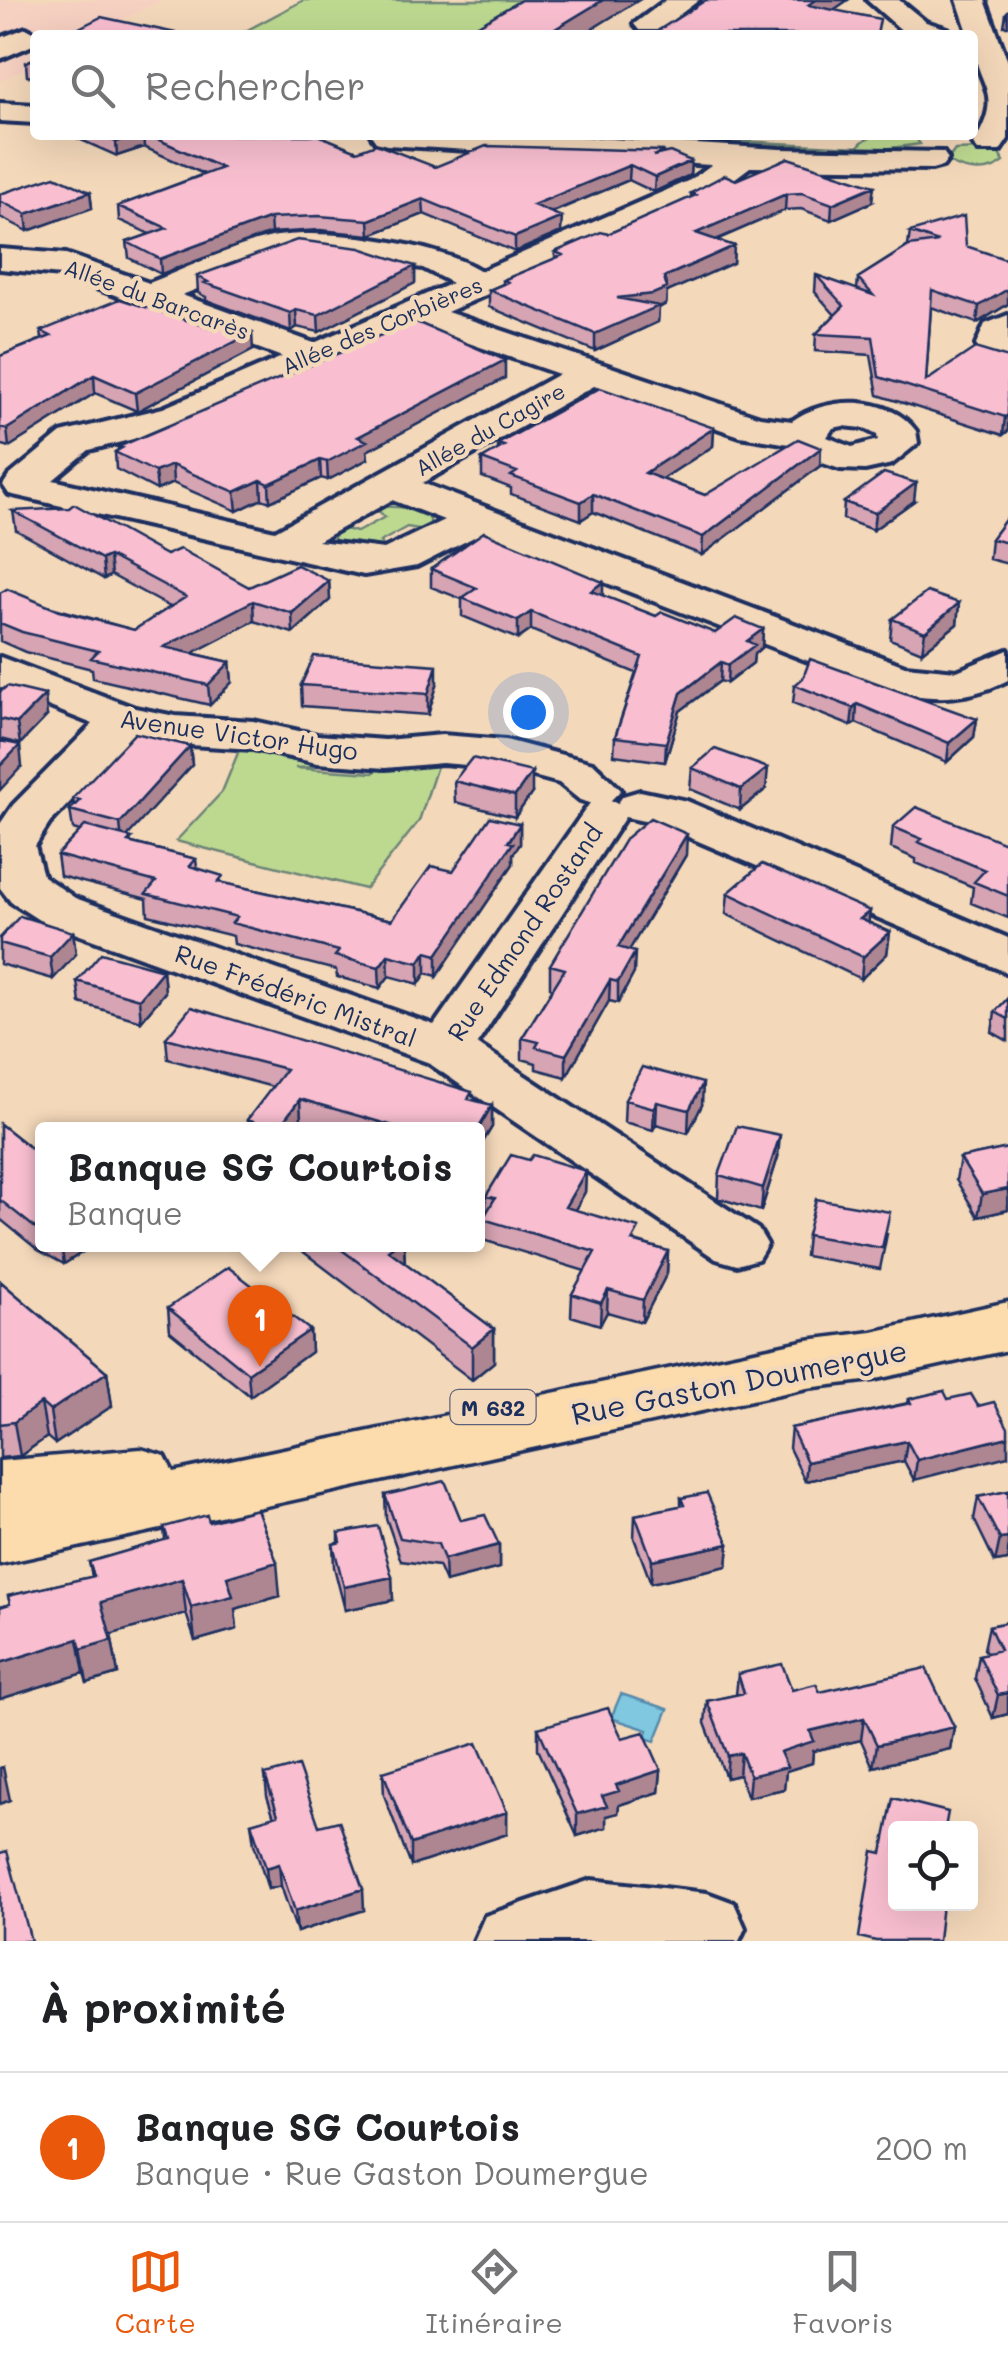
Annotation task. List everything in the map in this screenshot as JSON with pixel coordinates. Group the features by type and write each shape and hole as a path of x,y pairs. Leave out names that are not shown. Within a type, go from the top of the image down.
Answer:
{"main road":[{"name":"Rue Gaston Doumergue","path":"0,1488 134,1476 249,1458 1008,1300"},
{"name":"Rue Gaston Doumergue","path":"0,1536 808,1364 872,1356 1008,1326"}],"street":[{"path":"648,24 685,0"},
{"path":"882,0 922,30"},
{"path":"971,0 978,30"},
{"path":"531,140 742,157 968,157 1004,121 1007,102 979,36"},
{"path":"0,112 30,114"},
{"name":"Allée des Corbières","path":"12,482 75,441 164,421 702,187 742,157"},
{"path":"148,296 270,248 298,242 426,258 447,264 478,284"},
{"name":"Allée du Barcarès","path":"0,260 58,263 311,355"},
{"name":"Allée du Cagire","path":"412,312 754,428 805,434"},
{"path":"1008,326 998,332 995,345 1008,362"},
{"name":"Allée du Cagire","path":"389,485 590,373"},
{"name":"Allée des Corbières","path":"12,482 353,563 394,562 414,556 477,518"},
{"path":"281,546 389,485 894,678 930,685 965,684 1008,663"},
{"name":"Avenue Victor Hugo","path":"0,671 124,720 175,730 252,735 317,750 385,754 442,749 506,754 576,773 614,803 670,811 1008,958"},
{"name":"Rue Frédéric Mistral","path":"124,720 30,815 10,846 14,873 30,895 57,909 446,1049 738,1244"},
{"name":"Rue Edmond Rostand","path":"446,1049 614,803"},
{"path":"512,1941 590,1914 707,1928"}],"shaded area":[{"path":"0,0 162,0 102,30 30,30 30,66 0,81"}],"green space":[{"path":"304,0 541,0 492,30 247,30"},
{"path":"705,140 858,147 865,140 917,140 920,144 876,150"},
{"path":"983,149 999,154 1004,162 991,169 976,170 947,161 955,150"},
{"path":"373,506 418,508 430,519 430,531 407,527 380,542 391,554 344,550 334,540 335,527 357,532 385,517"},
{"path":"240,748 309,762 314,767 295,768 373,773 381,767 382,771 402,769 404,765 439,760 419,821 365,889 176,841 222,792"}],"water":[{"path":"621,1694 668,1709 655,1741 645,1738 648,1730 611,1718"}],"building":[{"path":"521,0 603,0 553,30 470,30"},
{"path":"706,0 816,0 808,5 880,19 878,30 659,30"},
{"path":"101,17 162,30 75,30"},
{"path":"159,140 330,140 357,151 376,144 435,167 486,146 663,151 653,156 670,152 691,161 655,177 630,165 533,205 562,217 515,237 423,199 369,220 270,218 160,259 127,242 167,228 118,206 222,168"},
{"path":"788,158 874,186 832,204 802,193 786,194 696,233 734,246 664,277 667,288 653,294 617,298 659,306 595,334 489,290 508,282 503,280 563,255 555,252 601,232 608,234 696,195 691,193 725,175 736,180"},
{"path":"55,176 90,192 26,214 0,201 0,194"},
{"path":"964,216 966,246 1008,260 1008,289 979,306 932,290 926,381 975,348 1008,358 1005,417 879,377 873,337 816,334 844,306 816,275 873,295 858,278 909,246 938,242 910,232"},
{"path":"297,240 360,248 415,266 318,315 296,310 290,313 205,283 208,282 197,276"},
{"path":"120,299 218,330 221,322 252,333 135,393 94,375 7,429 0,427 0,356 51,336 41,331"},
{"path":"414,321 505,360 358,437 367,441 327,462 320,460 269,484 261,480 235,492 172,465 155,472 115,452 122,448 118,447"},
{"path":"600,388 714,428 645,473 705,495 798,439 821,448 703,537 593,494 581,502 511,476 517,472 482,459 504,446 498,444"},
{"path":"884,473 916,483 875,513 844,502"},
{"path":"74,504 166,555 180,549 249,587 297,565 329,581 292,613 253,601 164,647 230,662 208,685 91,658 98,651 0,623 0,593 7,589 60,611 134,630 186,597 109,556 102,559 13,511 69,508"},
{"path":"1008,516 1008,543 991,539"},
{"path":"484,532 603,582 591,591 656,616 662,612 715,633 736,618 763,629 747,641 755,645 728,665 721,662 681,693 666,743 615,737 642,657 531,612 518,621 462,598 477,588 431,569"},
{"path":"927,592 959,603 925,632 892,619"},
{"path":"314,656 437,665 428,694 301,685"},
{"path":"810,659 977,719 949,743 857,704 853,708 795,685 803,678"},
{"path":"7,686 45,695 17,723 0,719 0,692"},
{"path":"135,733 190,746 120,823 70,810 80,800 73,798"},
{"path":"0,741 20,745 0,766"},
{"path":"715,749 768,768 741,789 692,768"},
{"path":"472,758 532,772 515,796 454,781"},
{"path":"916,807 1008,844 1008,896 974,882 985,870 918,842 922,839 893,827"},
{"path":"490,817 520,824 508,842 513,843 437,955 426,952 419,963 388,955 379,967 335,956 339,951 232,923 237,917 146,894 156,882 57,855 85,826 132,838 128,842 196,859 190,866 223,876 218,882 392,920 431,866 453,871"},
{"path":"650,818 687,834 618,947 635,952 618,982 610,980 566,1055 536,1047 539,1042 522,1038 565,969 550,965 626,838"},
{"path":"762,864 870,911 860,919 890,932 863,957 728,893"},
{"path":"20,916 73,932 50,957 0,943"},
{"path":"101,953 163,970 139,999 77,981"},
{"path":"1008,998 1008,1019 995,1012"},
{"path":"191,1007 472,1092 468,1099 492,1105 482,1122 380,1122 300,1099 283,1122 253,1122 247,1120 286,1069 166,1038"},
{"path":"642,1067 703,1083 689,1110 657,1102 654,1108 625,1100"},
{"path":"0,1124 35,1152 35,1228 0,1200"},
{"path":"737,1126 780,1135 763,1188 719,1175"},
{"path":"1008,1148 1008,1189 982,1194 960,1158"},
{"path":"511,1155 529,1160 533,1155 586,1171 565,1207 639,1228 632,1241 668,1251 643,1300 608,1290 601,1303 572,1294 595,1252 485,1220 495,1198 486,1196"},
{"path":"816,1199 890,1212 882,1248 807,1235"},
{"path":"345,1252 391,1252 494,1329 472,1347"},
{"path":"228,1267 310,1330 248,1373 168,1308"},
{"path":"0,1281 107,1372 50,1411 41,1403 14,1422 0,1424"},
{"path":"944,1391 948,1399 971,1394 978,1406 994,1402 1008,1428 1008,1437 917,1460 907,1441 807,1462 791,1428 911,1403 909,1399"},
{"path":"445,1481 461,1520 485,1515 499,1545 444,1559 438,1544 400,1538 385,1495"},
{"path":"1008,1491 1008,1538 1000,1539 978,1497"},
{"path":"707,1493 729,1544 652,1560 635,1515 684,1505 681,1498"},
{"path":"257,1509 277,1562 227,1577 233,1596 191,1607 182,1579 101,1602 112,1640 81,1649 78,1639 0,1663 0,1607 10,1604 8,1596 94,1576 89,1562 168,1539 164,1527 207,1515 209,1522"},
{"path":"378,1526 392,1577 344,1587 333,1544 341,1542 339,1533"},
{"path":"1008,1622 1008,1693 998,1695 979,1655 1000,1650 989,1626"},
{"path":"782,1664 792,1690 816,1684 820,1692 926,1668 954,1727 877,1745 864,1718 810,1731 814,1741 780,1752 787,1767 750,1776 741,1753 728,1756 707,1701 744,1693 738,1674"},
{"path":"608,1708 622,1738 644,1732 661,1770 616,1785 619,1791 602,1796 607,1806 577,1814 538,1728"},
{"path":"477,1743 507,1812 411,1844 383,1772"},
{"path":"298,1766 319,1826 339,1821 363,1889 295,1911 279,1864 266,1868 251,1823 278,1815 265,1775"},
{"path":"893,1798 948,1812 946,1821 888,1821"},
{"path":"888,1823 888,1911 941,1911 938,1941 876,1941 859,1937 873,1851 882,1853"},
{"path":"7,1851 31,1941 0,1941 0,1853"}],"place":[{"name":"Banque SG Courtois","path":"260,1367"}]}
